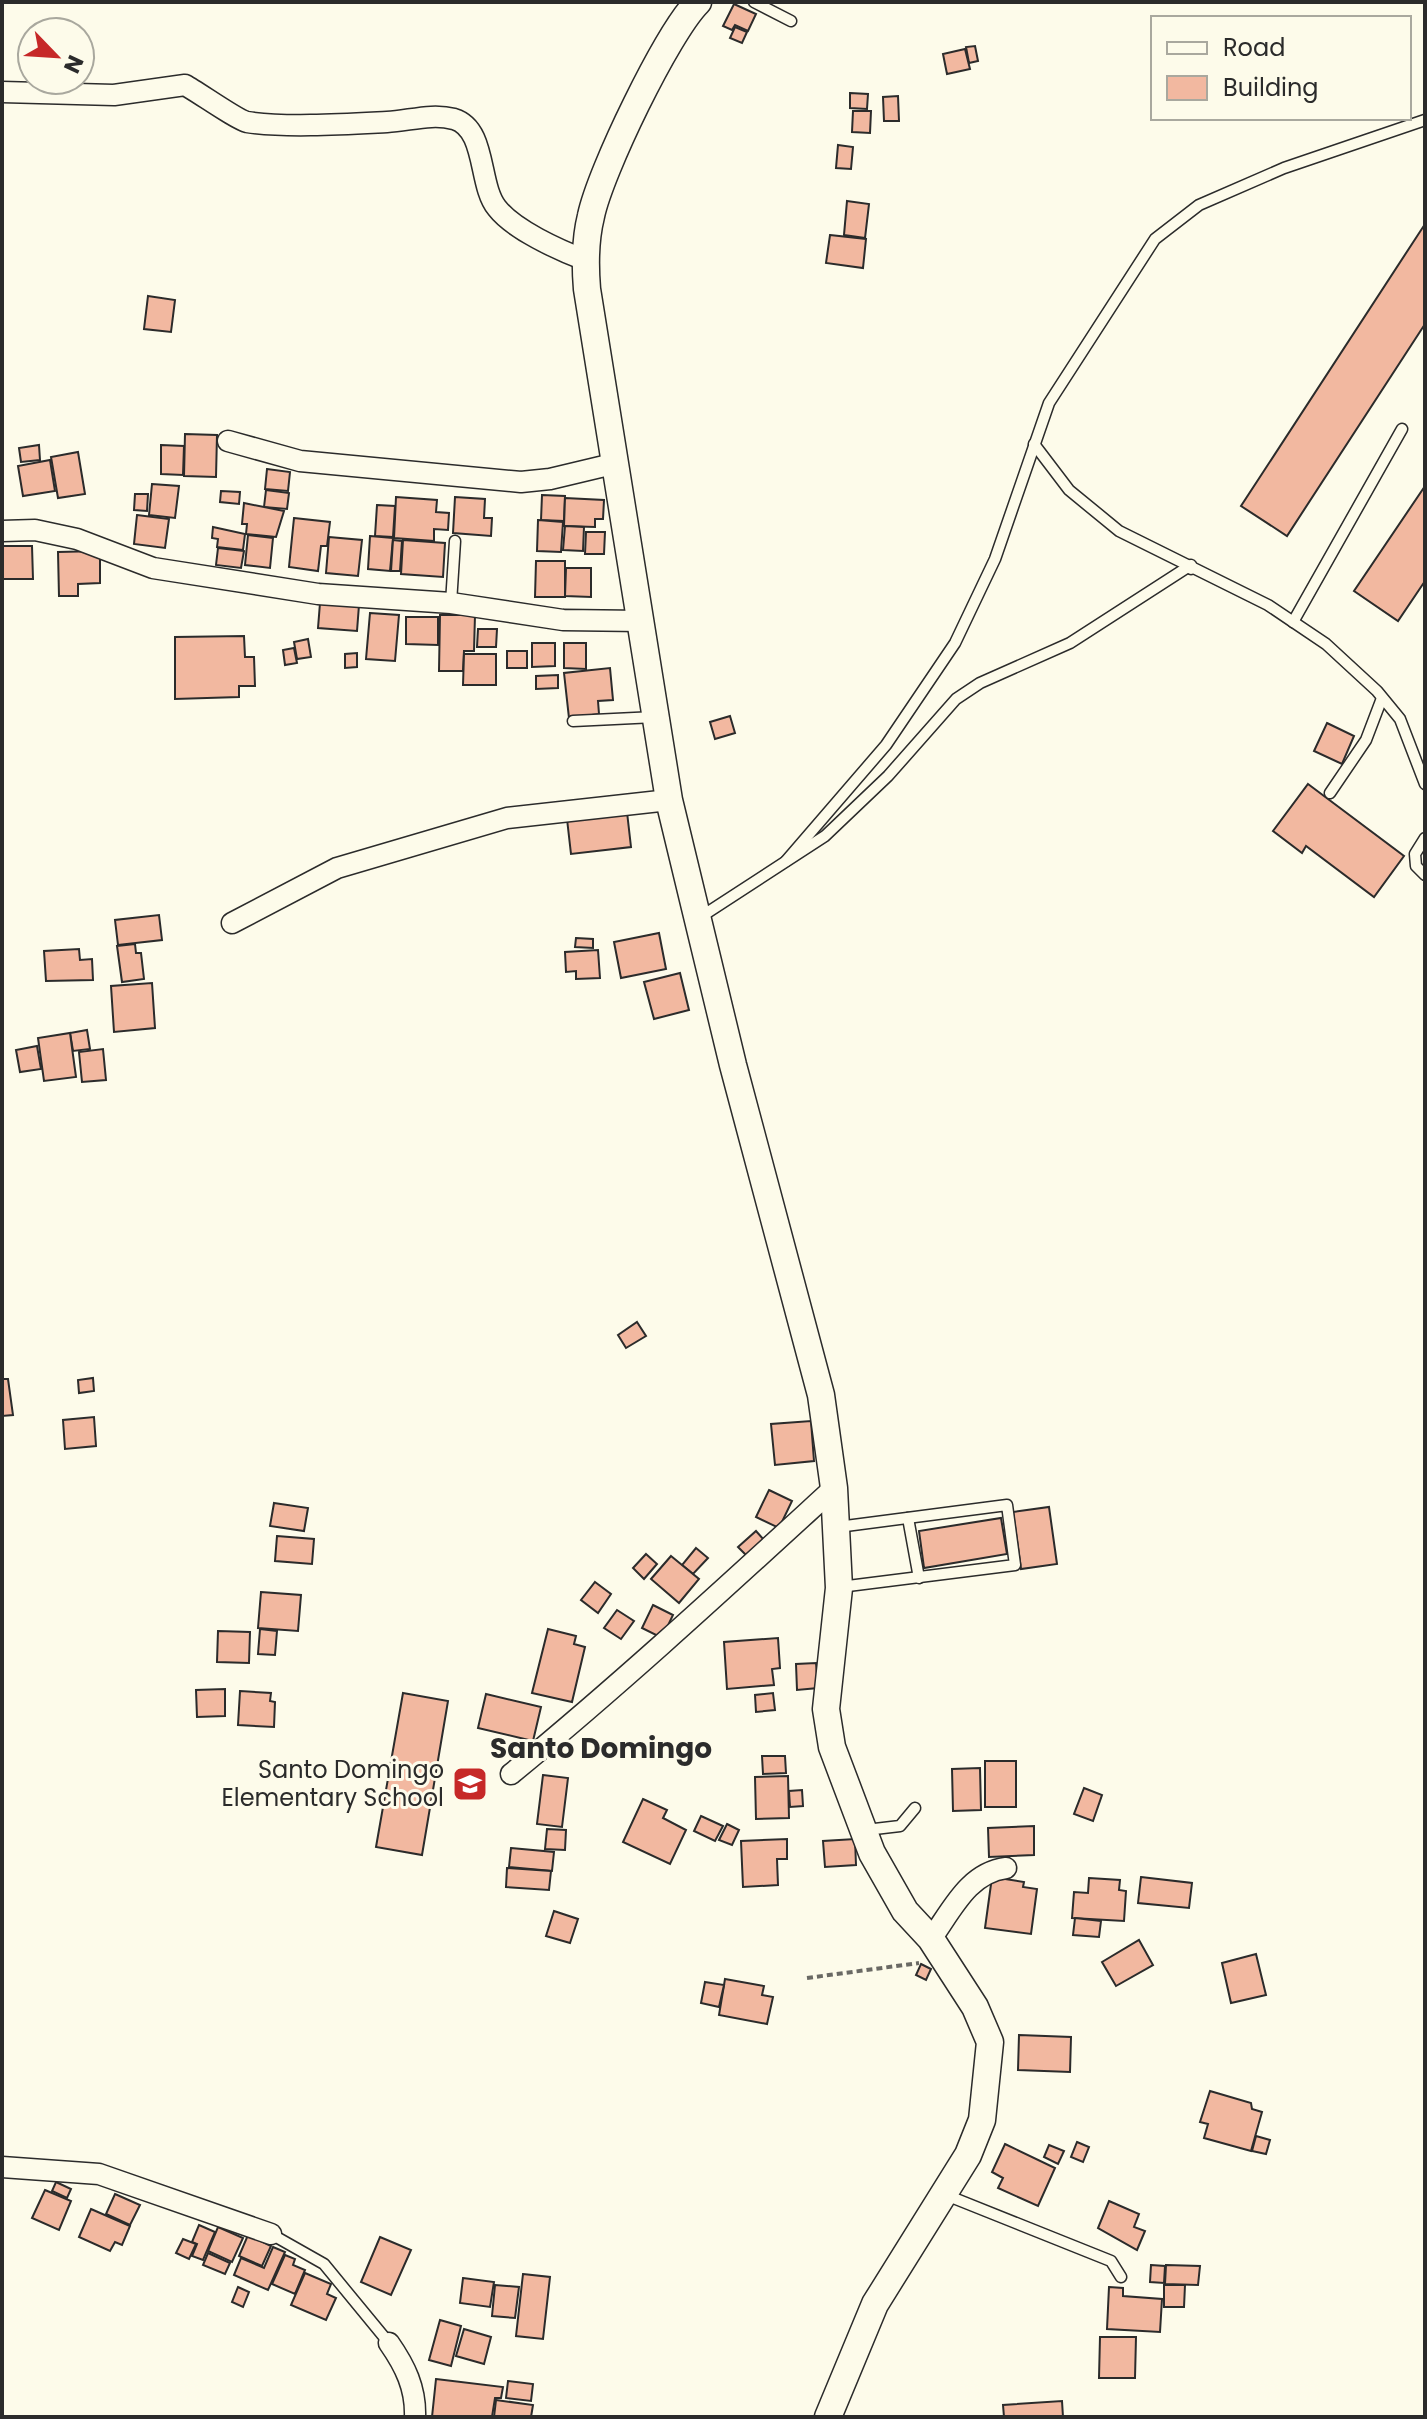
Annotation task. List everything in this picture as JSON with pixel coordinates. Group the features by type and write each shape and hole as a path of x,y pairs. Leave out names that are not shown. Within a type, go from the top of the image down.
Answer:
{"street":[{"path":"698,2 675,31 624,135 591,214 585,260 669,800 821,1395 834,1488 839,1588 826,1709 832,1747 866,1830 872,1853 905,1911 938,1949 975,2007 990,2042 982,2120 968,2155 875,2304 828,2417"},
{"path":"2,92 114,95 185,85 244,122 391,122 419,117 455,119 475,141 485,191 499,211 531,234 585,260"},
{"path":"228,441 300,461 521,482 550,479 617,463"},
{"path":"2,531 35,530 77,539 153,568 318,594 451,603 563,620 642,621"},
{"path":"232,923 337,868 491,822 669,800"},
{"path":"511,1774 612,1691 679,1626 834,1488"},
{"path":"938,1949 976,1878 988,1870 1006,1868"},
{"path":"2,2167 99,2174 271,2234"},
{"path":"389,2343 407,2370 416,2403 415,2417"}],"lane":[{"path":"754,2 791,21"},
{"path":"786,861 886,745 955,643 995,559 1049,403 1155,239 1199,205 1284,168 1425,120"},
{"path":"1293,622 1402,429"},
{"path":"1034,444 1069,490 1119,531 1268,605 1326,644 1400,719 1425,784"},
{"path":"451,603 455,541"},
{"path":"697,919 825,836 888,776 956,699 980,683 1070,643 1191,567"},
{"path":"1330,793 1366,740 1382,698"},
{"path":"573,721 655,717"},
{"path":"1425,838 1415,854 1416,866 1425,875"},
{"path":"836,1528 1007,1505 1015,1565 839,1588"},
{"path":"908,1518 919,1578"},
{"path":"866,1830 900,1826 909,1820 915,1808"},
{"path":"944,2194 1111,2261 1121,2277"},
{"path":"271,2234 324,2264 389,2343"}],"path":[{"path":"807,1978 938,1949"}],"building":[{"path":"734,4 756,14 748,31 735,25 732,30 723,26"},
{"path":"735,27 747,32 742,43 730,38"},
{"path":"975,46 978,61 969,63 966,47"},
{"path":"965,49 970,69 947,74 943,54"},
{"path":"850,93 868,94 867,109 850,108"},
{"path":"898,96 899,121 884,121 883,97"},
{"path":"853,111 871,111 870,133 852,132"},
{"path":"838,145 853,147 851,169 836,168"},
{"path":"847,201 869,204 865,238 844,235"},
{"path":"1425,224 1425,324 1287,536 1241,506"},
{"path":"830,235 866,239 863,268 826,263"},
{"path":"148,296 175,300 171,332 144,329"},
{"path":"185,434 217,435 216,477 184,476"},
{"path":"39,445 40,460 21,462 19,448"},
{"path":"161,445 184,446 183,475 161,474"},
{"path":"78,452 85,494 58,498 51,457"},
{"path":"50,460 55,491 23,496 18,466"},
{"path":"267,469 290,472 288,491 265,489"},
{"path":"152,484 179,486 175,518 149,515"},
{"path":"1425,486 1425,581 1398,621 1354,591"},
{"path":"266,490 289,493 287,509 264,507"},
{"path":"221,491 240,492 239,504 220,502"},
{"path":"135,494 148,494 147,511 134,510"},
{"path":"542,495 565,496 564,521 541,520"},
{"path":"396,497 437,500 436,512 449,513 448,530 434,529 434,541 394,538"},
{"path":"455,497 485,499 484,518 492,518 491,536 453,533"},
{"path":"565,498 604,500 603,519 595,519 595,527 564,526"},
{"path":"244,503 284,511 276,537 246,534 247,524 242,524"},
{"path":"377,505 395,506 393,537 375,536"},
{"path":"137,515 169,519 165,548 134,544"},
{"path":"294,518 330,522 327,546 321,546 318,571 289,567"},
{"path":"538,520 563,522 561,552 537,551"},
{"path":"565,526 584,527 583,551 563,550"},
{"path":"213,527 245,534 243,550 217,547 218,539 212,538"},
{"path":"586,532 605,532 604,554 585,554"},
{"path":"248,535 273,538 270,568 245,565"},
{"path":"370,536 393,538 390,571 368,569"},
{"path":"329,537 362,540 358,576 326,573"},
{"path":"393,540 402,541 400,571 391,571"},
{"path":"403,540 445,543 443,577 401,574"},
{"path":"2,546 32,546 33,579 3,579 2,588"},
{"path":"218,548 244,551 241,568 216,565"},
{"path":"100,551 100,583 78,584 78,596 59,596 58,552"},
{"path":"536,561 565,561 565,597 535,597"},
{"path":"566,568 591,568 591,597 565,596"},
{"path":"320,603 359,605 357,631 318,628"},
{"path":"370,613 399,615 395,661 366,659"},
{"path":"440,615 475,615 474,651 464,651 463,671 439,671"},
{"path":"406,617 438,617 438,645 406,644"},
{"path":"478,629 497,629 496,647 477,647"},
{"path":"244,636 245,657 254,657 255,686 239,686 239,697 175,699 175,637"},
{"path":"308,639 311,657 297,659 294,642"},
{"path":"532,643 555,643 555,666 532,667"},
{"path":"564,643 586,643 586,669 564,668"},
{"path":"294,648 297,663 285,665 283,650"},
{"path":"507,651 527,651 527,668 507,668"},
{"path":"357,653 357,667 345,668 345,654"},
{"path":"464,654 496,654 496,685 463,685"},
{"path":"610,668 613,700 598,701 599,714 569,718 564,673"},
{"path":"558,675 558,688 536,689 536,676"},
{"path":"730,716 735,733 715,739 710,722"},
{"path":"1327,723 1354,736 1342,764 1314,751"},
{"path":"1308,784 1404,856 1374,897 1306,846 1302,853 1273,831"},
{"path":"627,812 631,847 571,854 567,819"},
{"path":"159,915 162,940 118,945 115,920"},
{"path":"659,933 666,969 621,978 614,942"},
{"path":"576,938 593,939 593,948 575,947"},
{"path":"135,944 136,953 141,953 144,979 122,982 117,946"},
{"path":"79,949 80,960 92,959 93,980 46,981 44,951"},
{"path":"598,950 600,978 576,979 576,971 566,972 565,952"},
{"path":"680,973 689,1010 654,1019 644,982"},
{"path":"152,983 155,1028 114,1032 111,986"},
{"path":"87,1030 90,1049 73,1051 70,1033"},
{"path":"70,1033 76,1077 44,1081 38,1038"},
{"path":"37,1046 41,1069 20,1072 16,1050"},
{"path":"103,1049 106,1080 82,1082 79,1052"},
{"path":"637,1322 646,1336 626,1348 618,1335"},
{"path":"93,1378 94,1391 79,1393 78,1380"},
{"path":"2,1379 8,1379 13,1415 2,1416"},
{"path":"94,1417 96,1446 65,1449 63,1420"},
{"path":"811,1421 814,1461 775,1465 771,1424"},
{"path":"769,1490 792,1501 779,1528 756,1517"},
{"path":"274,1503 308,1508 304,1531 270,1526"},
{"path":"1049,1507 1057,1564 1021,1569 1013,1512"},
{"path":"1001,1518 1007,1554 924,1568 919,1531"},
{"path":"756,1531 765,1541 748,1557 738,1547"},
{"path":"277,1536 314,1539 312,1564 275,1561"},
{"path":"696,1548 708,1558 693,1574 682,1565"},
{"path":"646,1554 657,1564 644,1579 633,1568"},
{"path":"671,1556 699,1579 679,1603 651,1579"},
{"path":"595,1582 611,1594 598,1613 581,1600"},
{"path":"261,1592 301,1595 298,1631 258,1628"},
{"path":"653,1605 673,1615 662,1638 642,1628"},
{"path":"617,1610 634,1621 621,1639 604,1628"},
{"path":"260,1629 277,1631 275,1655 258,1654"},
{"path":"548,1629 576,1636 574,1644 585,1647 572,1702 532,1693"},
{"path":"218,1631 250,1632 249,1663 217,1662"},
{"path":"778,1638 780,1668 772,1669 774,1685 727,1689 724,1642"},
{"path":"816,1663 818,1688 797,1690 796,1664"},
{"path":"225,1689 225,1716 197,1717 196,1690"},
{"path":"240,1691 271,1693 270,1701 275,1702 274,1727 238,1725"},
{"path":"403,1693 448,1701 422,1855 376,1847"},
{"path":"773,1693 775,1710 756,1712 755,1695"},
{"path":"486,1694 541,1707 533,1741 478,1728"},
{"path":"762,1756 785,1756 786,1773 763,1774"},
{"path":"985,1761 1016,1761 1016,1807 985,1807"},
{"path":"980,1768 981,1810 953,1811 952,1769"},
{"path":"543,1775 568,1778 562,1827 537,1824"},
{"path":"788,1776 789,1818 756,1819 755,1777"},
{"path":"1084,1788 1102,1795 1093,1821 1074,1814"},
{"path":"802,1790 803,1806 790,1807 789,1791"},
{"path":"643,1799 667,1810 663,1818 686,1830 670,1864 623,1842"},
{"path":"701,1816 723,1826 715,1841 694,1831"},
{"path":"727,1824 739,1830 732,1845 719,1840"},
{"path":"1034,1826 1034,1855 989,1857 988,1828"},
{"path":"547,1829 566,1830 565,1850 545,1849"},
{"path":"787,1839 787,1859 777,1859 778,1885 743,1887 741,1841"},
{"path":"855,1839 856,1865 825,1867 823,1841"},
{"path":"511,1848 554,1852 552,1871 509,1867"},
{"path":"507,1868 551,1871 549,1890 506,1887"},
{"path":"992,1877 1024,1882 1023,1887 1037,1889 1031,1934 985,1928"},
{"path":"1141,1877 1192,1883 1189,1908 1138,1903"},
{"path":"1089,1878 1120,1880 1119,1890 1126,1891 1124,1921 1072,1918 1074,1892 1088,1893"},
{"path":"554,1911 578,1919 570,1943 546,1936"},
{"path":"1075,1918 1101,1921 1099,1937 1073,1935"},
{"path":"1139,1940 1153,1965 1116,1986 1102,1962"},
{"path":"1256,1954 1266,1995 1231,2003 1222,1963"},
{"path":"921,1964 931,1969 926,1980 916,1975"},
{"path":"725,1979 764,1986 762,1995 773,1997 767,2024 719,2015"},
{"path":"705,1982 724,1985 719,2007 701,2003"},
{"path":"1019,2035 1071,2037 1070,2072 1018,2070"},
{"path":"1210,2091 1251,2103 1252,2109 1262,2112 1251,2151 1204,2138 1208,2124 1200,2122"},
{"path":"1256,2136 1270,2140 1266,2154 1252,2151"},
{"path":"1077,2142 1089,2147 1083,2162 1071,2157"},
{"path":"1005,2144 1055,2168 1038,2206 998,2188 1003,2178 992,2172"},
{"path":"1049,2145 1064,2151 1058,2164 1044,2157"},
{"path":"56,2182 71,2189 67,2198 52,2191"},
{"path":"45,2190 71,2201 59,2230 32,2218"},
{"path":"115,2194 140,2205 130,2225 106,2214"},
{"path":"1109,2201 1139,2214 1134,2227 1145,2231 1137,2250 1098,2228"},
{"path":"91,2209 130,2226 122,2245 115,2242 110,2251 79,2237"},
{"path":"199,2225 215,2232 203,2260 192,2256 197,2244 192,2242"},
{"path":"218,2227 243,2238 232,2262 208,2251"},
{"path":"248,2235 271,2246 262,2266 239,2256"},
{"path":"380,2237 411,2250 391,2295 361,2282"},
{"path":"183,2239 196,2244 189,2259 176,2253"},
{"path":"273,2247 285,2252 268,2290 234,2275 241,2258 264,2268"},
{"path":"208,2253 230,2263 225,2274 203,2265"},
{"path":"285,2255 295,2259 293,2265 305,2270 295,2294 272,2284"},
{"path":"1151,2265 1165,2266 1164,2283 1150,2282"},
{"path":"1166,2265 1200,2266 1198,2285 1165,2284"},
{"path":"305,2273 331,2284 327,2294 336,2298 326,2320 291,2305"},
{"path":"523,2274 550,2277 543,2339 516,2336"},
{"path":"463,2278 494,2282 490,2307 460,2303"},
{"path":"495,2285 519,2287 515,2318 492,2316"},
{"path":"1164,2285 1185,2285 1184,2307 1164,2307"},
{"path":"238,2287 249,2292 243,2307 232,2302"},
{"path":"1109,2287 1123,2288 1123,2296 1162,2299 1160,2332 1107,2329"},
{"path":"440,2320 461,2326 451,2366 429,2360"},
{"path":"464,2329 491,2337 484,2364 456,2356"},
{"path":"1100,2337 1136,2337 1135,2378 1099,2378"},
{"path":"436,2379 503,2387 501,2398 495,2398 492,2417 432,2417"},
{"path":"508,2381 533,2384 531,2401 506,2398"},
{"path":"496,2400 533,2405 531,2417 494,2417"},
{"path":"1062,2401 1063,2417 1004,2417 1003,2405"}],"place":[{"name":"Santo Domingo Elementary School","path":"470,1784"}],"district":[{"name":"Santo Domingo","path":"601,1748"}]}
